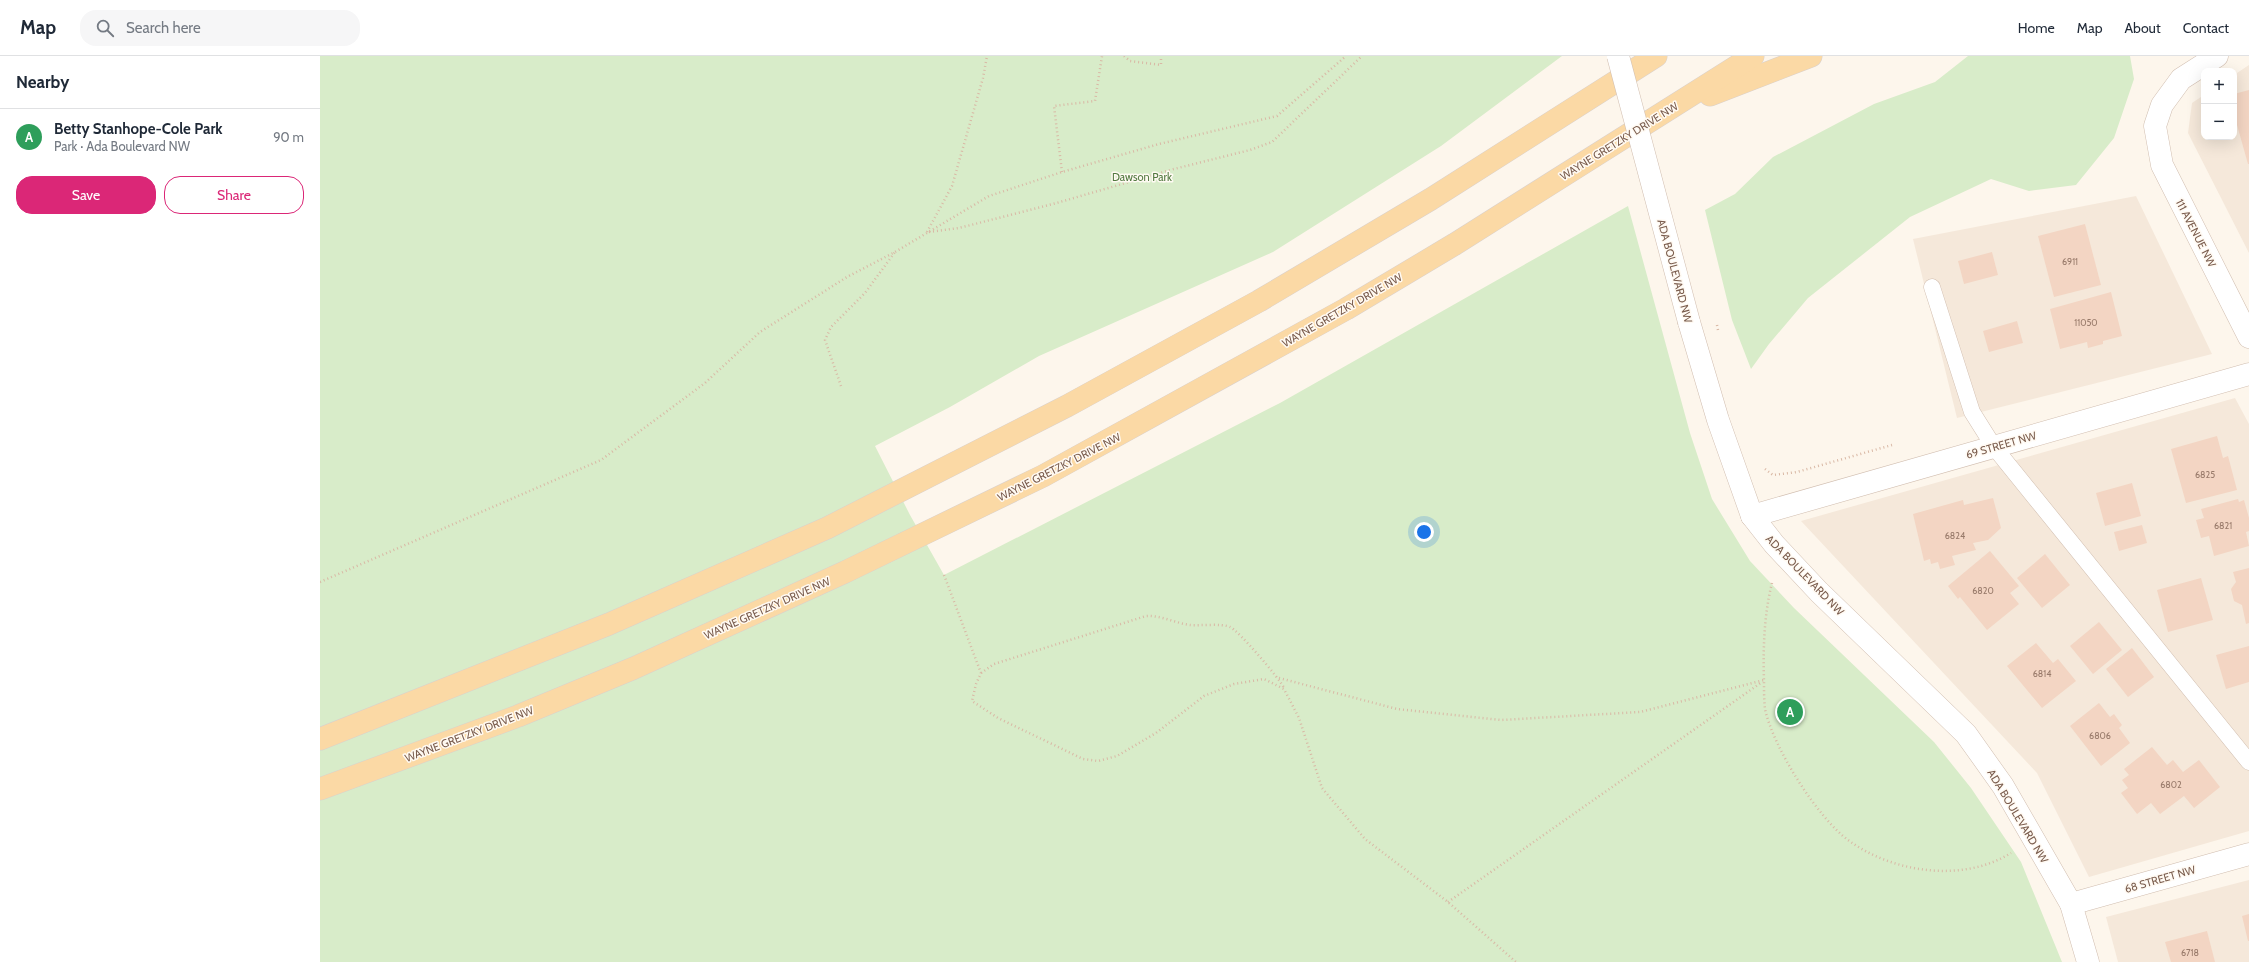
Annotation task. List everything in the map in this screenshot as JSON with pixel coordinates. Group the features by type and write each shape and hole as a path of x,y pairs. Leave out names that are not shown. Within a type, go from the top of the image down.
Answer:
{"main road":[{"name":"WAYNE GRETZKY DRIVE NW","path":"320,789 518,716 634,668 845,572 1043,476 1346,309 1455,244 1753,56"},
{"path":"1666,112 1811,56"},
{"path":"320,739 389,713 609,624 827,528 1067,406 1280,289 1431,199 1652,58"}],"street":[{"name":"ADA BOULEVARD NW","path":"1618,56 1689,322 1718,420 1752,516 1774,544 1819,592 1966,734 2003,786 2071,904 2088,962"},
{"name":"111 AVENUE NW","path":"2218,56 2181,79 2162,105 2155,126 2162,165 2249,337"},
{"name":"69 STREET NW","path":"1752,516 2249,374"},
{"name":"68 STREET NW","path":"2071,904 2249,854"}],"lane":[{"path":"1932,287 1972,412 1994,447 2249,762"}],"path":[{"path":"927,232 952,186 983,78 987,56"},
{"path":"1062,172 1054,106 1095,101 1102,56"},
{"path":"1124,56 1130,61 1161,65 1161,56"},
{"path":"320,582 601,460 705,383 760,332 847,277 895,252 989,196 1062,172 1159,144 1278,116 1346,56"},
{"path":"927,232 959,228 1053,204 1174,169 1250,150 1272,142 1362,56"},
{"path":"841,386 825,340 831,327 865,293 895,252"},
{"path":"1761,466 1773,475 1797,472 1895,445"},
{"path":"944,575 981,673"},
{"path":"1774,577 1765,611 1765,709 1776,740 1821,814 1848,840 1885,860 1920,869 1954,871 1984,865 2014,851"},
{"path":"1284,689 1264,679 1234,684 1204,696 1156,733 1117,756 1098,761 1083,759 998,718 972,700 976,684 981,673 994,664 1146,616 1156,615 1165,620 1190,625 1230,626 1245,640 1268,668 1279,678 1299,718 1322,788 1365,839 1448,902 1516,962"},
{"path":"1279,678 1397,709 1501,720 1640,712 1764,680"},
{"path":"1448,902 1764,680"}],"shaded area":[{"path":"2249,65 2249,253 2188,133 2192,103 2201,97 2201,140 2237,140 2237,73"},
{"path":"2136,196 2212,354 1957,418 1913,239"},
{"path":"2235,398 2249,424 2249,831 2089,877 2037,773 1801,521"},
{"path":"2249,880 2249,962 2118,962 2106,917"}],"green space":[{"name":"Dawson Park","path":"320,56 1562,56 1441,146 1273,252 1039,356 950,407 875,446 910,515 944,575 1280,403 1628,206 1690,433 1712,499 1750,561 1794,608 1934,742 1971,788 2021,862 2062,962 320,962"},
{"path":"1968,56 2130,56 2134,79 2114,138 2076,185 2029,191 1991,179 1910,217 1808,298 1769,344 1751,369 1732,320 1705,210 1735,194 1773,157 1874,104 1935,82"}],"building":[{"path":"2249,90 2249,164 2237,125 2237,93"},
{"path":"2085,224 2101,285 2054,297 2038,236"},
{"path":"1992,252 1998,275 1964,284 1958,261"},
{"path":"2111,292 2122,336 2103,341 2103,344 2088,348 2087,342 2060,349 2050,309"},
{"path":"2017,321 2023,343 1989,352 1983,331"},
{"path":"2217,436 2223,458 2228,456 2237,490 2186,503 2171,449"},
{"path":"2132,483 2141,516 2105,526 2096,493"},
{"path":"1993,498 2001,528 1988,540 1973,543 1976,550 1952,556 1955,565 1940,569 1938,562 1931,564 1930,559 1924,561 1913,514 1963,500 1964,505"},
{"path":"2238,499 2239,502 2244,500 2249,518 2249,531 2246,532 2249,546 2214,556 2209,536 2201,538 2196,520 2204,518 2201,509"},
{"path":"2142,525 2147,543 2119,551 2114,532"},
{"path":"1990,551 2019,586 2010,593 2019,604 1987,630 1960,597 1958,599 1948,586"},
{"path":"2045,554 2070,585 2042,608 2017,578"},
{"path":"2249,568 2249,623 2246,624 2242,605 2234,601 2231,589 2236,582 2233,572"},
{"path":"2201,578 2213,620 2168,632 2157,590"},
{"path":"2099,622 2122,650 2093,674 2070,646"},
{"path":"2036,643 2053,663 2058,659 2076,681 2042,708 2007,666"},
{"path":"2249,646 2249,682 2226,689 2216,655"},
{"path":"2132,648 2154,677 2128,697 2106,669"},
{"path":"2099,703 2110,717 2114,714 2122,725 2119,728 2130,743 2101,766 2070,726"},
{"path":"2152,747 2167,765 2173,760 2183,772 2199,760 2220,787 2194,808 2184,796 2160,814 2151,803 2137,814 2121,793 2128,788 2122,780 2129,775 2124,769"},
{"path":"2249,914 2249,941 2248,941 2242,916"},
{"path":"2207,931 2215,962 2171,962 2165,942"}],"place":[{"name":"Betty Stanhope-Cole Park","path":"1790,712"}]}
